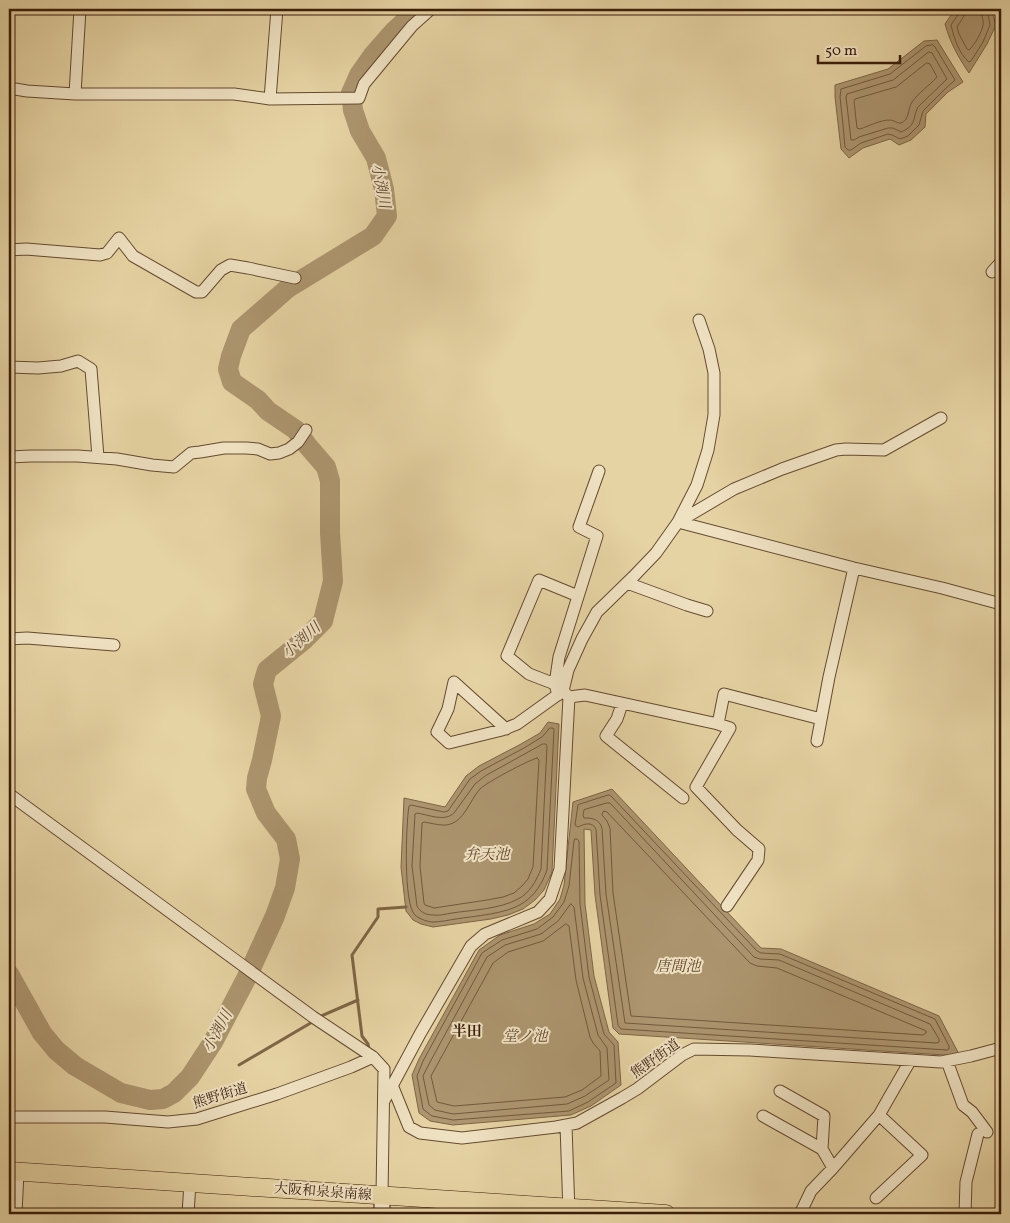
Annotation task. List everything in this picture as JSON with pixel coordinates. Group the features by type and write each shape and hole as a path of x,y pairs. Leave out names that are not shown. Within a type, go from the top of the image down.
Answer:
{"main road":[{"name":"大阪和泉泉南線","path":"14,1171 382,1195 568,1211 666,1214"},
{"path":"382,1195 382,1214"}],"street":[{"path":"75,94 80,9"},
{"path":"270,99 277,9"},
{"path":"9,88 75,94 234,94 270,99 359,98 364,84 412,26 431,9"},
{"path":"9,250 26,249 100,255 107,253 119,238 133,256 196,292 202,292 221,270 230,265 294,278"},
{"path":"992,272 1001,262"},
{"path":"506,728 454,682 448,709 437,732 449,743 506,728 517,724 561,692 568,670 597,612 656,553 678,522 697,486 708,450 714,416 714,373 699,320"},
{"path":"9,367 38,368 61,366 78,360 91,369 98,457"},
{"path":"678,522 734,490 773,472 836,450 884,450 940,418"},
{"path":"9,458 31,456 98,457 174,467 191,453 224,448 258,449 270,454 279,452 289,449 298,442 306,430"},
{"path":"384,1101 420,1034 472,946 485,934 538,912 550,899 560,869 561,692 559,657 597,536 579,527 599,471"},
{"path":"678,522 1001,604"},
{"path":"817,740 829,677 854,568"},
{"path":"578,596 539,580 506,656 529,674 561,692 730,728 696,787 737,830 759,849 758,860 727,906"},
{"path":"627,584 707,610"},
{"path":"9,639 27,638 114,645"},
{"path":"718,724 724,694 821,719"},
{"path":"622,704 617,719 606,736 683,798"},
{"path":"9,794 217,948 373,1057 384,1069 382,1195"},
{"name":"熊野街道","path":"392,1085 410,1127 420,1133 462,1138 577,1123 637,1089 682,1055 694,1050 750,1050 941,1062 1001,1048"},
{"name":"熊野街道","path":"9,1119 14,1117 105,1116 168,1122 197,1119 277,1094 373,1057"},
{"path":"800,1214 811,1191 879,1115 910,1061"},
{"path":"947,1061 963,1105 972,1112 982,1133 966,1182 965,1214"},
{"path":"780,1092 824,1116 822,1149"},
{"path":"876,1198 922,1154 879,1115"},
{"path":"762,1116 822,1149 833,1168"},
{"path":"566,1125 568,1211"},
{"path":"14,1171 16,1214"},
{"path":"188,1214 190,1183"}],"water":[{"path":"955,9 991,9 996,25 969,73 949,37 945,24"},
{"path":"937,40 963,82 948,92 926,114 925,127 911,140 899,145 890,139 863,148 849,158 841,149 835,85 888,69 924,41"},
{"name":"弁天池","path":"548,722 559,724 552,872 544,890 523,909 491,919 433,927 413,920 406,911 401,867 404,798 445,807 466,776 479,766 540,733"},
{"path":"612,789 761,948 781,949 939,1016 960,1056 619,1034 613,1028 595,895 591,830 584,829 585,904 594,976 609,1032 618,1042 621,1085 591,1106 571,1115 453,1125 430,1121 419,1113 412,1075 479,950 500,935 534,924 550,914 560,899 564,885 573,802"}],"waterway":[{"name":"小渕川","path":"9,974 42,1033 56,1050 75,1066 121,1093 150,1100 163,1099 174,1093 190,1077 213,1042 247,977 275,916 285,888 290,859 286,839 266,813 256,789 271,716 263,684 267,670 304,640 323,621 333,581 330,533 330,481 326,467 296,430 268,411 258,400 232,382 228,369 241,329 288,288 373,236 387,216 384,189 376,158 360,131 353,110 351,93 359,75 373,55 394,31 418,9"},
{"path":"369,1050 368,1044 362,1036 352,955 378,917 378,909 406,907"},
{"path":"319,1017 358,1000"},
{"path":"239,1065 314,1021"}],"district":[{"name":"半田","path":"467,1031"}],"water label":[{"name":"唐間池","path":"678,966"},
{"name":"堂ノ池","path":"525,1036"}]}
